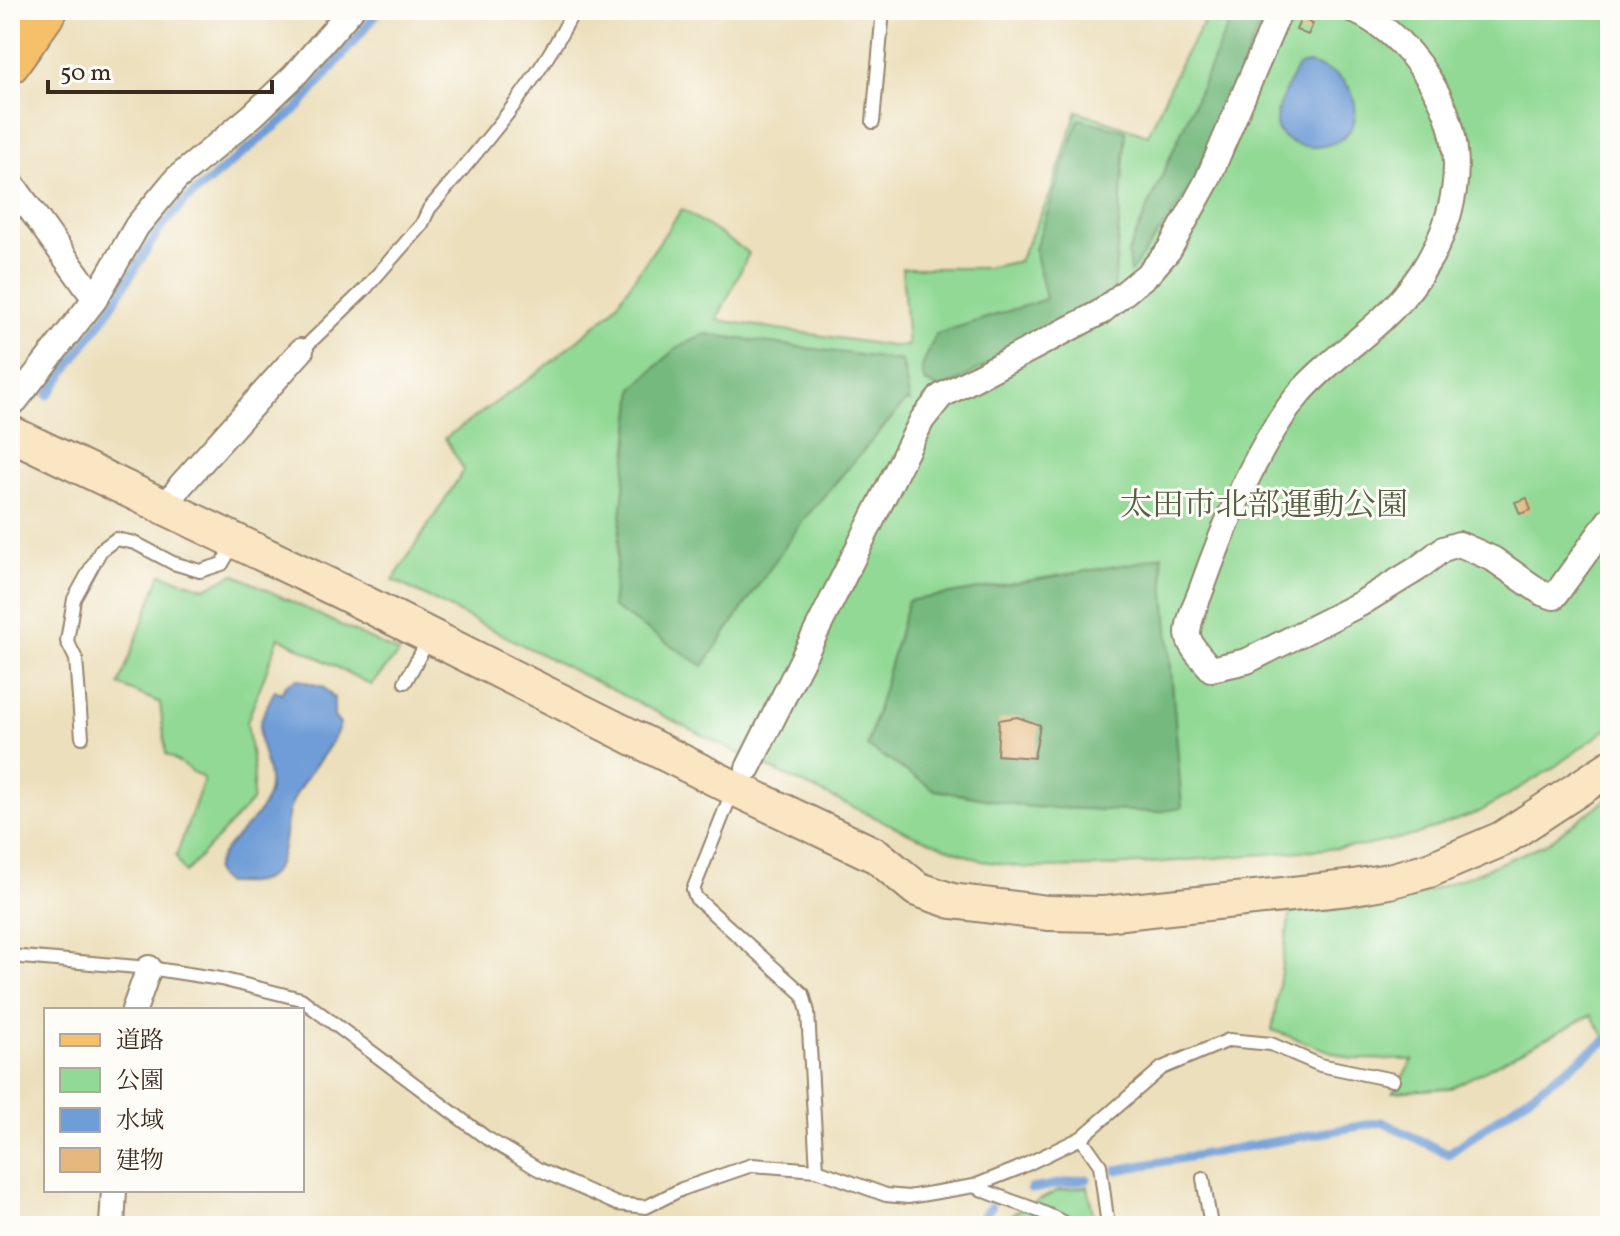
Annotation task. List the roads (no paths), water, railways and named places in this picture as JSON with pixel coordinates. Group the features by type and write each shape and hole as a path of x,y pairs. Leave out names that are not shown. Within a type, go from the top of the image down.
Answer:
{"main road":[{"path":"10,48 26,10"},
{"path":"10,64 48,10"}],"street":[{"path":"10,404 95,299 137,226 176,179 253,115 294,76 351,10"},
{"path":"741,778 922,420 941,396 1101,312 1149,273 1169,250 1188,220 1280,10"},
{"path":"1353,10 1370,17 1397,38 1424,68 1442,102 1454,140 1456,177 1451,211 1438,247 1417,282 1381,321 1331,361 1277,423 1256,461 1208,572 1191,619 1188,636 1193,647 1211,669 1247,661 1360,604 1443,549 1459,544 1493,559 1542,593 1554,597 1610,519"},
{"path":"10,181 95,299"},
{"path":"165,508 181,485 301,351"},
{"path":"10,433 430,637 741,778 877,856 917,889 940,897 1002,909 1104,914 1348,888 1416,874 1502,839 1610,768"},
{"path":"135,1008 149,968"},
{"path":"112,1226 114,1192"}],"lane":[{"path":"301,351 365,289 422,224 429,209 503,120 558,42 574,10"},
{"path":"873,122 883,10"},
{"path":"82,737 76,659 67,641 74,599 101,550 116,539 135,543 173,563 200,571 222,564 235,542"},
{"path":"405,682 430,637"},
{"path":"741,778 693,890 696,898 803,994 808,1012 817,1170"},
{"path":"10,956 149,968 221,979 301,999 485,1137 538,1169 617,1204 646,1207 682,1189 752,1165 817,1170 886,1195 908,1197 974,1186 1081,1138 1162,1068 1229,1040 1271,1044 1320,1065 1393,1080"},
{"path":"1081,1138 1100,1165 1108,1226"},
{"path":"1203,1178 1211,1226"},
{"path":"974,1186 1030,1206 1069,1226"}],"water":[{"path":"1309,64 1343,80 1354,100 1355,118 1349,131 1325,146 1296,144 1285,138 1277,128 1277,114 1291,79 1298,66"},
{"path":"296,679 323,687 334,698 334,717 340,724 290,808 281,854 274,871 259,881 226,883 215,870 219,860 255,818 269,789 260,735 262,716 275,690 281,693 287,684"}],"waterway":[{"path":"48,395 107,313 161,227 186,200 299,107 380,10"},
{"path":"1117,1170 1382,1122 1448,1154 1610,1038"},
{"path":"1031,1189 1087,1179"},
{"path":"974,1226 991,1207"}],"park label":[{"name":"太田市北部運動公園","path":"1264,507"}]}
